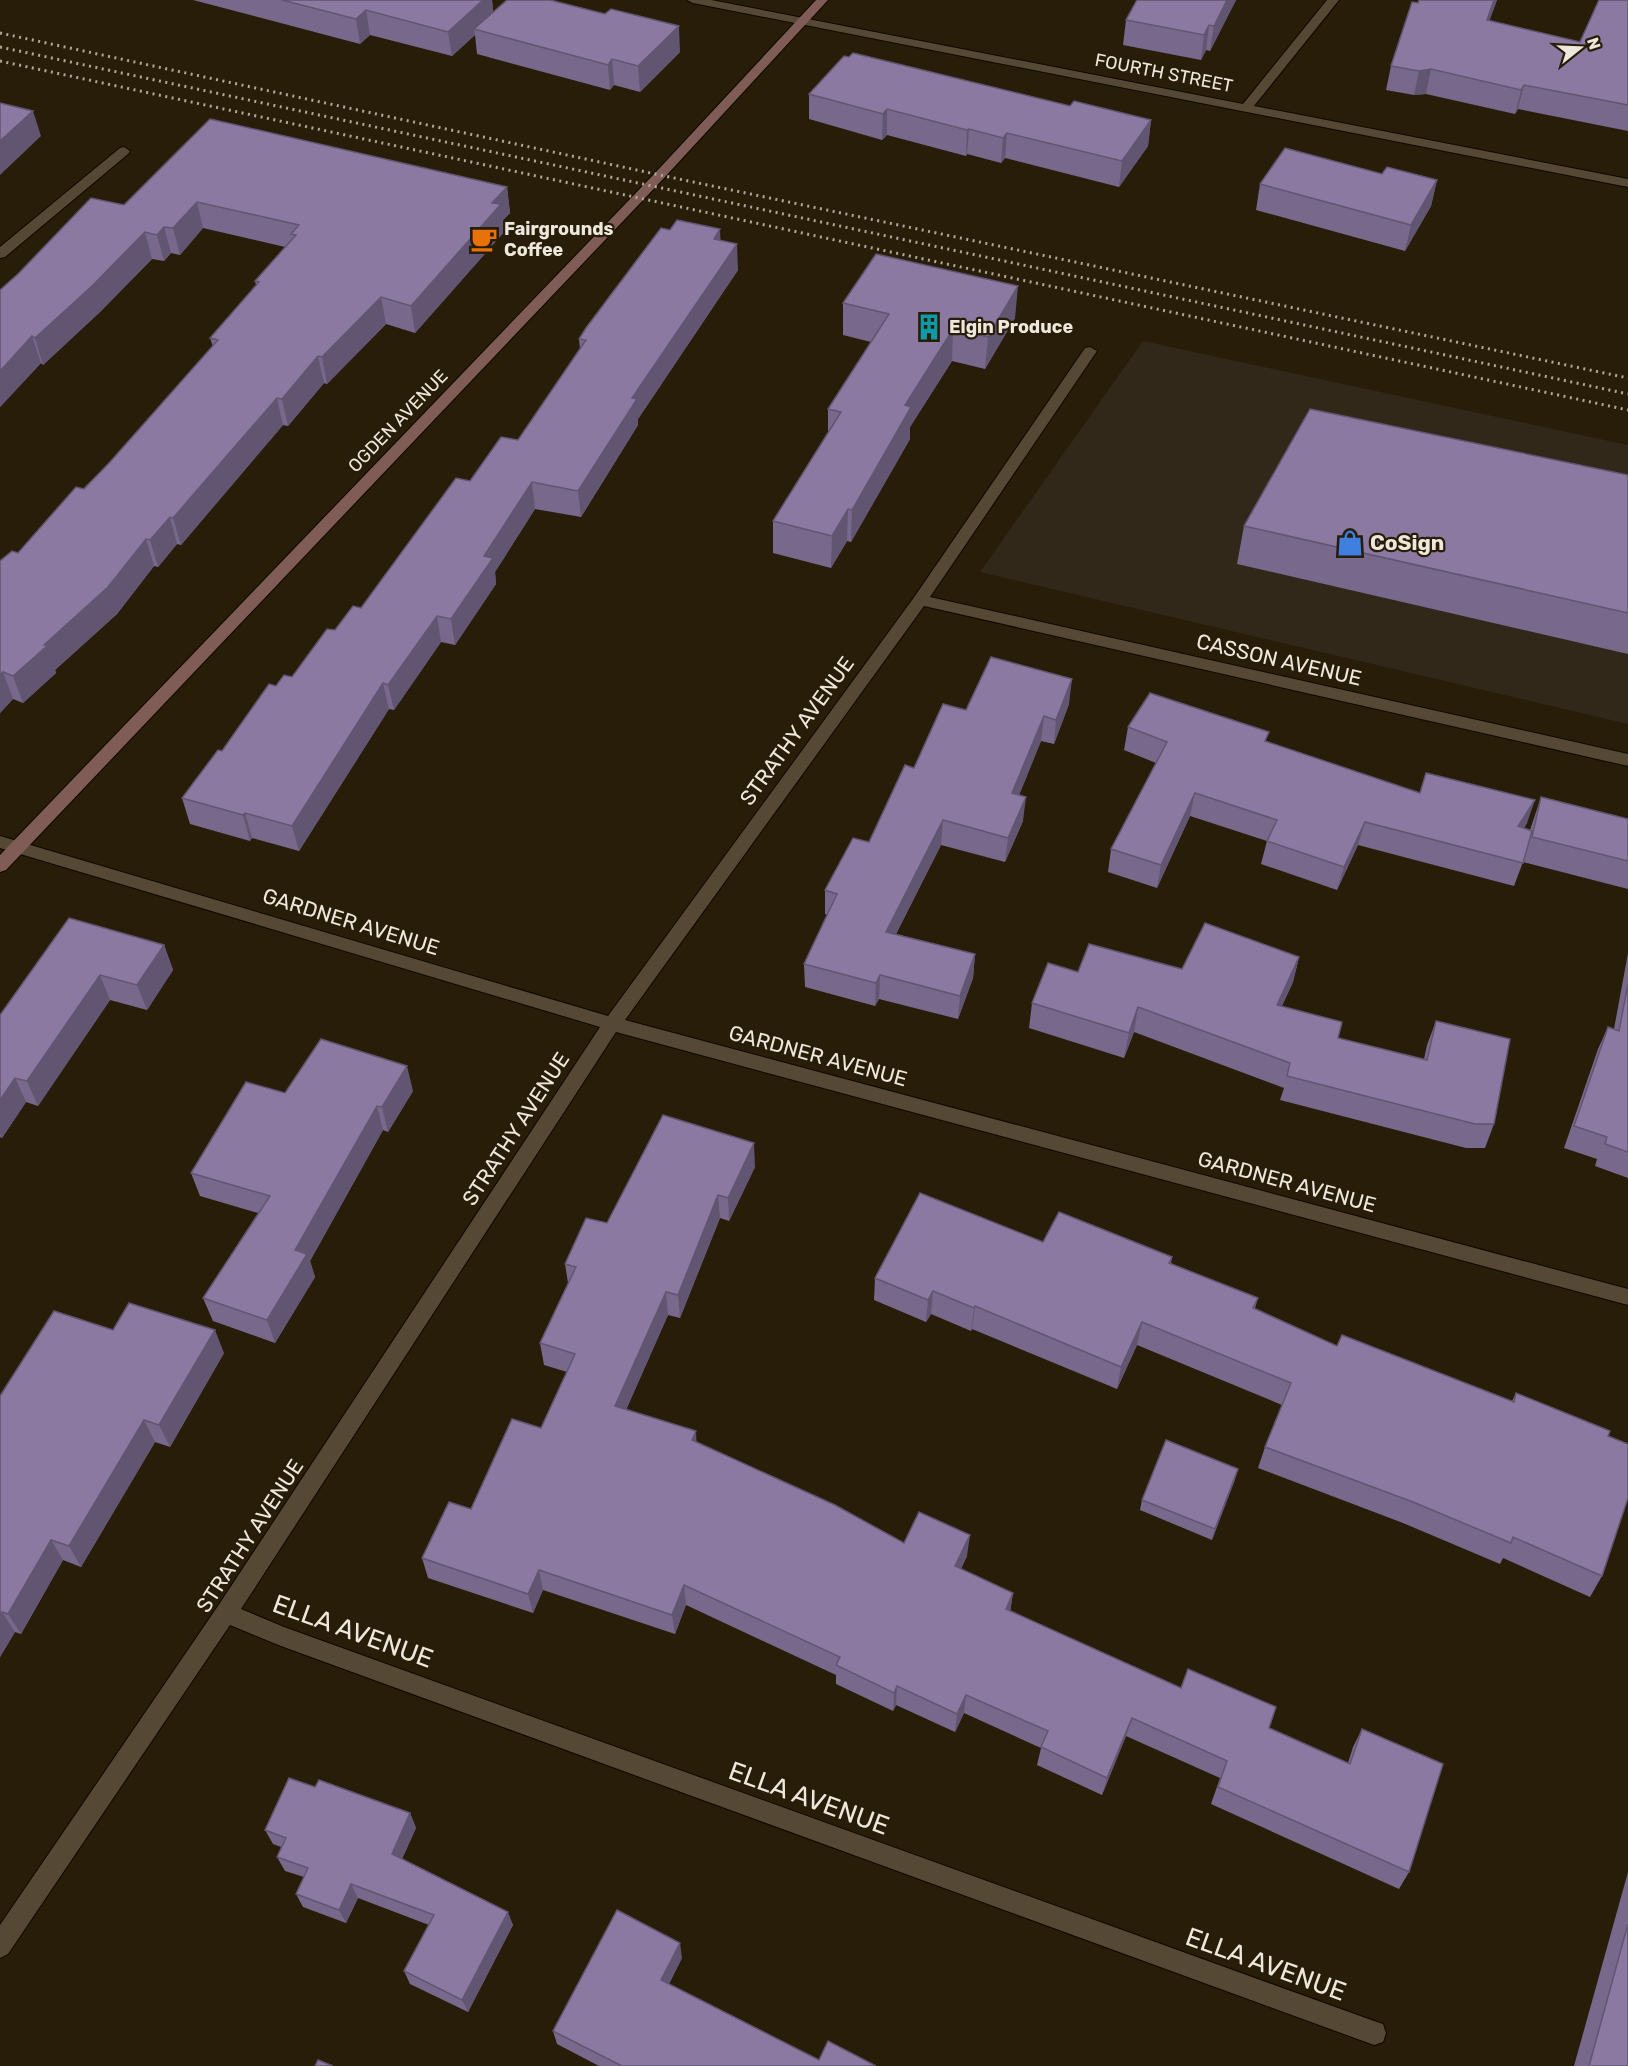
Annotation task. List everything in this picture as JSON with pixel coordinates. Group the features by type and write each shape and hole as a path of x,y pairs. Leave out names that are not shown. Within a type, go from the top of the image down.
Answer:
{"street":[{"name":"FOURTH STREET","path":"693,0 1628,183"},
{"name":"OGDEN AVENUE","path":"0,866 9,844 660,175 822,0"},
{"path":"1247,107 1333,0"},
{"path":"0,254 124,152"},
{"name":"STRATHY AVENUE","path":"0,1946 226,1613 612,1024 920,600 1090,351"},
{"name":"CASSON AVENUE","path":"920,600 1628,760"},
{"name":"GARDNER AVENUE","path":"9,844 612,1024 1628,1297"},
{"name":"ELLA AVENUE","path":"226,1613 292,1640 1374,2033"}],"shaded area":[{"path":"1143,341 1628,445 1628,724 980,572"}],"building":[{"path":"282,0 483,0 448,32 366,10 356,19"},
{"path":"507,0 550,0 605,14 611,9 679,26 638,66 612,59 608,65 474,29"},
{"path":"1137,0 1227,0 1214,26 1209,25 1204,35 1126,20"},
{"path":"1419,0 1494,0 1487,20 1580,42 1599,0 1628,0 1628,105 1524,85 1521,90 1431,69 1419,71 1391,66 1412,2 1418,3"},
{"path":"853,53 1070,106 1074,101 1151,120 1122,161 1007,133 1003,138 887,109 883,114 809,94 844,56 849,57"},
{"path":"0,103 33,111 0,141"},
{"path":"210,119 507,187 492,203 501,204 411,306 381,297 322,357 318,356 282,399 277,398 173,518 170,517 150,540 146,539 108,587 13,676 3,672 0,675 0,561 12,551 18,553 76,487 84,489 110,462 218,340 210,338 259,282 255,281 296,235 291,234 299,225 197,202 173,228 164,227 157,235 145,232 92,286 35,338 32,336 0,371 0,290 91,198 124,205"},
{"path":"1285,148 1382,174 1387,167 1437,180 1411,225 1260,184"},
{"path":"677,220 720,229 714,239 737,244 632,398 637,399 578,491 532,482 484,556 493,558 451,619 437,616 388,685 383,683 292,826 182,798 218,750 222,751 269,684 276,686 284,675 292,677 327,629 335,630 353,606 361,608 456,478 470,481 501,437 518,440 586,340 579,339 586,328 661,228 670,230"},
{"path":"876,254 1018,286 988,337 953,329 905,405 911,407 852,510 848,509 832,536 773,521 841,412 828,409 889,314 843,303"},
{"path":"1310,409 1628,475 1628,613 1244,526"},
{"path":"991,657 1072,679 1056,720 1044,716 1012,793 1026,797 1008,838 943,820 886,932 975,954 960,996 880,975 876,983 804,964 837,894 825,890 853,838 869,842 905,765 914,768 943,704 966,710"},
{"path":"1150,693 1269,732 1265,741 1420,793 1426,773 1535,800 1518,826 1532,831 1523,863 1365,822 1344,867 1267,841 1277,820 1195,793 1161,865 1111,849 1167,742 1128,727"},
{"path":"1541,797 1628,819 1628,861 1532,837"},
{"path":"69,918 164,945 137,985 100,975 27,1081 15,1078 0,1100 0,1015"},
{"path":"1205,923 1299,957 1277,1005 1342,1022 1338,1038 1427,1060 1436,1021 1510,1039 1494,1124 1475,1124 1287,1076 1290,1063 1138,1007 1129,1033 1032,1003 1048,963 1078,972 1089,944 1182,969"},
{"path":"1628,984 1628,1152 1605,1144 1607,1137 1574,1126 1608,1027 1619,1031"},
{"path":"321,1039 407,1066 382,1107 377,1106 295,1250 307,1254 267,1320 203,1298 270,1196 191,1173 246,1082 285,1093"},
{"path":"663,1115 754,1143 728,1198 718,1195 678,1295 666,1292 615,1406 696,1431 692,1440 835,1505 904,1543 919,1512 970,1535 955,1566 1013,1593 1006,1609 1181,1688 1188,1669 1276,1707 1269,1728 1350,1764 1362,1729 1443,1764 1409,1872 1218,1787 1227,1761 1132,1718 1107,1778 1041,1747 1048,1731 966,1695 957,1714 897,1686 894,1693 836,1665 840,1657 684,1585 672,1615 539,1570 528,1594 422,1558 449,1502 471,1509 512,1419 541,1428 575,1354 540,1343 576,1267 565,1264 586,1218 607,1223"},
{"path":"920,1193 1043,1242 1059,1212 1172,1257 1169,1263 1258,1298 1253,1308 1337,1346 1342,1335 1514,1402 1516,1393 1610,1431 1608,1436 1628,1444 1628,1498 1602,1576 1513,1537 1511,1543 1413,1502 1265,1447 1291,1383 1142,1322 1121,1367 975,1306 974,1308 933,1291 928,1300 875,1278"},
{"path":"129,1303 215,1330 159,1425 144,1420 69,1546 51,1540 8,1614 2,1612 0,1615 0,1396 54,1311 113,1330"},
{"path":"1166,1440 1238,1469 1215,1529 1142,1500"},
{"path":"289,1778 315,1787 319,1780 410,1813 392,1854 508,1912 462,2000 404,1971 434,1915 351,1884 339,1910 296,1894 308,1868 277,1857 286,1838 265,1830"},
{"path":"617,1910 680,1943 661,1980 819,2060 828,2041 876,2066 622,2066 553,2031"},
{"path":"1628,1924 1628,2066 1589,2066"},
{"path":"318,2060 333,2066 315,2066"}],"railway":[{"path":"0,33 660,175 1628,378"},
{"path":"0,47 1628,394"},
{"path":"0,61 1628,410"}],"place":[{"name":"Fairgrounds Coffee","path":"484,239"},
{"name":"Elgin Produce","path":"929,327"},
{"name":"CoSign","path":"1350,543"}]}
